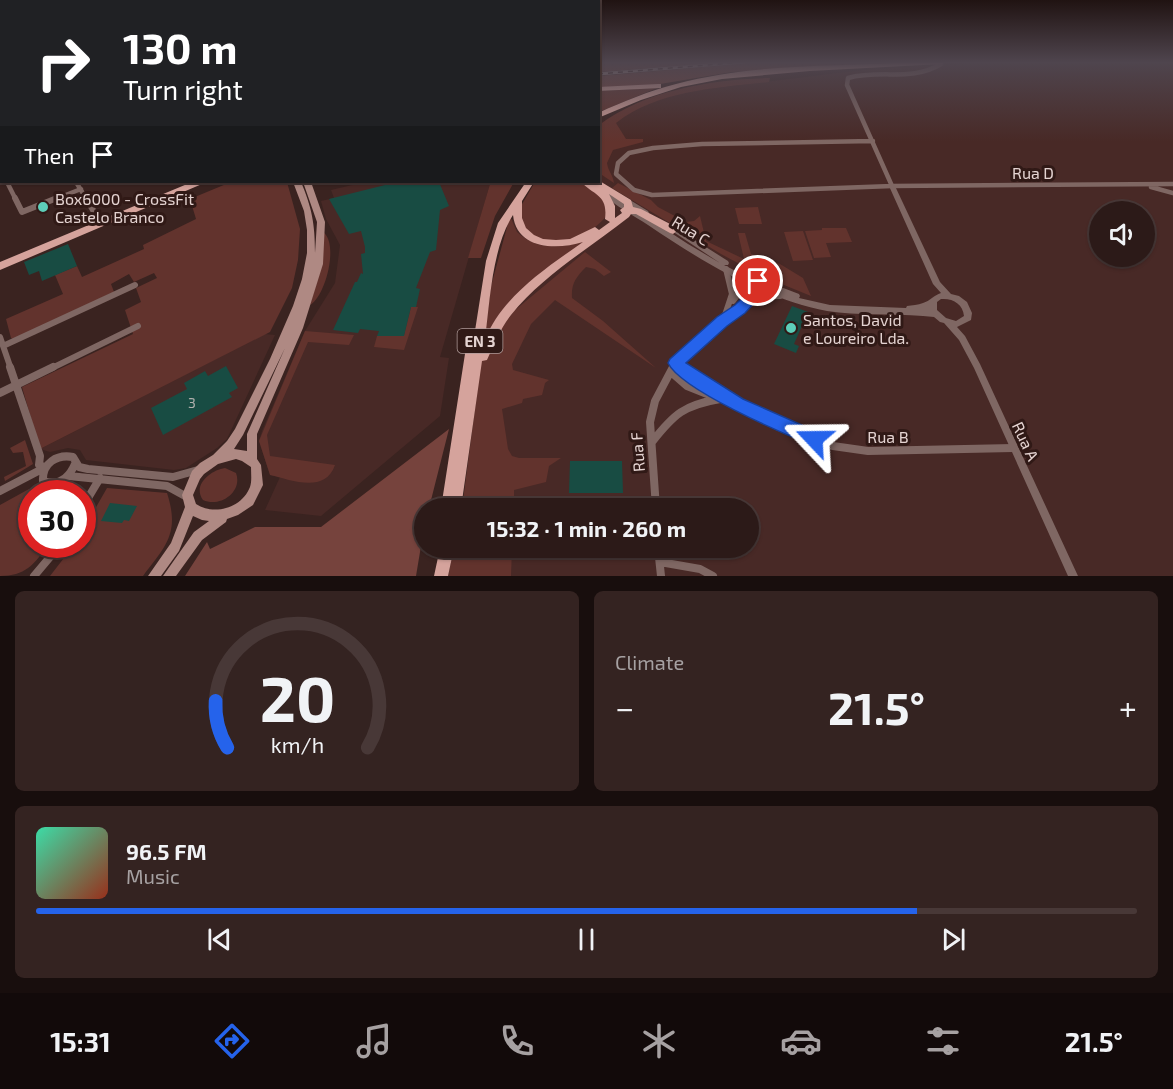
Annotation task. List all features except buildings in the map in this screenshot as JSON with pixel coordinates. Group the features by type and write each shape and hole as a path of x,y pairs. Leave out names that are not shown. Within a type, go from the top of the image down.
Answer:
{"main road":[{"path":"600,117 618,106 664,89"},
{"path":"600,117 621,107 676,89"},
{"path":"0,266 197,183"},
{"path":"154,576 167,560 182,534 190,502 191,483 202,468 217,458 239,432 307,281 312,251 311,230 297,183"},
{"path":"169,576 198,536 244,504 255,489 258,472 252,460 252,434 302,318 319,264 321,222 306,183"},
{"name":"EN 3","path":"456,498 491,261 503,223 526,183"},
{"name":"EN 3","path":"449,498 486,260 499,223 526,183"},
{"path":"527,183 515,216 518,226 526,235 539,242 558,244 574,242 591,235 615,219 632,218 648,221"},
{"name":"Rua C","path":"588,183 606,195"},
{"name":"Rua C","path":"597,183 629,206"},
{"path":"606,195 615,219"},
{"path":"474,386 485,350 500,318 532,287 615,219 620,211 629,206 673,230"},
{"path":"217,458 236,454 252,460"},
{"path":"190,502 203,517 224,516"},
{"path":"440,576 443,558"}],"street":[{"path":"849,89 937,284 949,296 960,301 968,309 968,318 962,323 947,322 936,314 932,307 937,284"},
{"name":"Rua D","path":"873,141 702,144 653,148 629,153 618,163 616,174 634,190 652,195 892,186 1173,184"},
{"path":"8,183 22,212 81,189"},
{"path":"77,183 100,222"},
{"path":"1138,184 1173,193"},
{"name":"Rua C","path":"606,195 629,206 648,221 726,269 757,283 819,305"},
{"name":"Rua C","path":"673,230 780,296 819,305 936,314"},
{"path":"726,269 733,283 732,302"},
{"path":"675,363 722,321 740,309 751,297 757,283"},
{"path":"722,321 732,302 745,286 757,283"},
{"path":"3,345 135,285"},
{"path":"751,297 780,296"},
{"path":"934,299 949,296"},
{"name":"Rua C","path":"900,310 928,305 934,299"},
{"name":"Rua A","path":"947,322 962,338 1073,576"},
{"path":"962,323 962,338"},
{"path":"0,393 138,326"},
{"path":"0,336 40,456 39,465 45,468"},
{"name":"Rua F","path":"655,498 650,422 655,401 675,363"},
{"name":"Rua B","path":"675,363 737,404"},
{"name":"Rua B","path":"671,372 687,386 737,404 833,446 868,450 1012,448"},
{"name":"Rua B","path":"652,442 676,411 697,402 720,399"},
{"path":"40,456 52,460"},
{"path":"0,491 45,468 52,460 60,456 73,457 75,464 69,476"},
{"path":"75,464 84,469 166,477 202,468"},
{"path":"42,478 45,468"},
{"path":"42,478 46,483 55,484 69,476 167,486 190,502"},
{"path":"26,478 42,478"},
{"path":"96,485 100,478"},
{"path":"34,576 49,558"},
{"path":"659,558 661,576"},
{"path":"660,562 700,569 713,576"}],"shaded area":[{"path":"640,89 655,89 600,112 600,91"},
{"path":"680,89 711,89 670,97 633,112 616,123 626,139 643,139 643,142 613,150 607,163 614,183 600,174 600,124 637,103"},
{"path":"709,89 1173,89 1173,576 453,576 456,558 759,558 759,498 465,498 478,411 488,305 510,223 537,183 600,183 600,127 633,108 683,92"},
{"path":"229,183 287,183 300,229 298,260 292,288 270,332 40,449 22,387 133,334 125,310 141,302 136,288 157,278 154,273 134,282 129,274 111,284 114,292 13,339 6,319 63,294 55,275 77,266 82,277 144,249 143,245 196,219 190,199"},
{"path":"361,183 492,183 440,357 449,358 440,416 321,516 265,510 280,477 270,475 259,441 262,431 305,331 335,283 340,245 326,219 321,201 334,198 331,190"},
{"path":"513,183 495,216 481,258 468,258 490,184"},
{"path":"534,183 582,183 602,196 606,202 606,216 600,223 581,235 559,242 537,241 528,236 515,216"},
{"path":"618,183 686,222 694,221 700,216 706,241 744,259 738,233 745,233 751,254 780,264 803,278 811,296 762,276 721,254 612,188"},
{"path":"758,207 762,224 739,224 735,208"},
{"path":"510,216 517,232 542,245 560,246 588,240 543,272 515,296 503,309 484,341 491,286"},
{"path":"822,228 846,228 852,242 826,243 831,257 814,258 805,231 822,230"},
{"path":"803,231 813,260 793,261 784,232"},
{"path":"323,232 328,238 330,247 329,269 321,291 310,305 322,265"},
{"path":"585,252 611,272 604,276 595,269 586,267 575,281 572,298 603,321 656,368 555,300 531,324 512,364 513,370 549,380 545,383 542,395 523,399 522,403 502,409 508,449 512,456 561,458 549,466 546,482 514,490 514,498 463,498 481,362 514,311"},
{"path":"411,307 418,307 404,350 374,347 377,336 404,335"},
{"path":"305,331 354,335 349,345 308,342 267,435 270,456 335,465 324,480 307,483 270,475 259,441"},
{"path":"265,334 275,335 227,439 186,468 174,470 86,460 80,450 68,448 50,452 40,449"},
{"path":"449,429 432,498 414,498 414,558 419,558 416,576 185,576 207,542 210,549 255,527 321,527"},
{"path":"25,440 33,464 5,481 4,477 26,466 23,452 13,453 10,448"},
{"path":"225,468 236,473 237,480 233,492 223,500 216,502 203,500 200,494 201,484 209,475"},
{"path":"107,488 167,493 171,507 171,529 164,547 143,576 50,576 64,558 96,558 96,507"},
{"path":"18,495 18,558 38,558 28,568 16,574 0,576 0,505"},
{"path":"452,558 512,558 511,576 448,576"}],"place":[{"name":"Box6000 - CrossFit Castelo Branco","path":"43,207"},
{"name":"Santos, David e Loureiro Lda.","path":"791,328"}],"route":[{"path":"758,281 755,291 740,309 722,321 675,363 737,404 814,439"}]}
